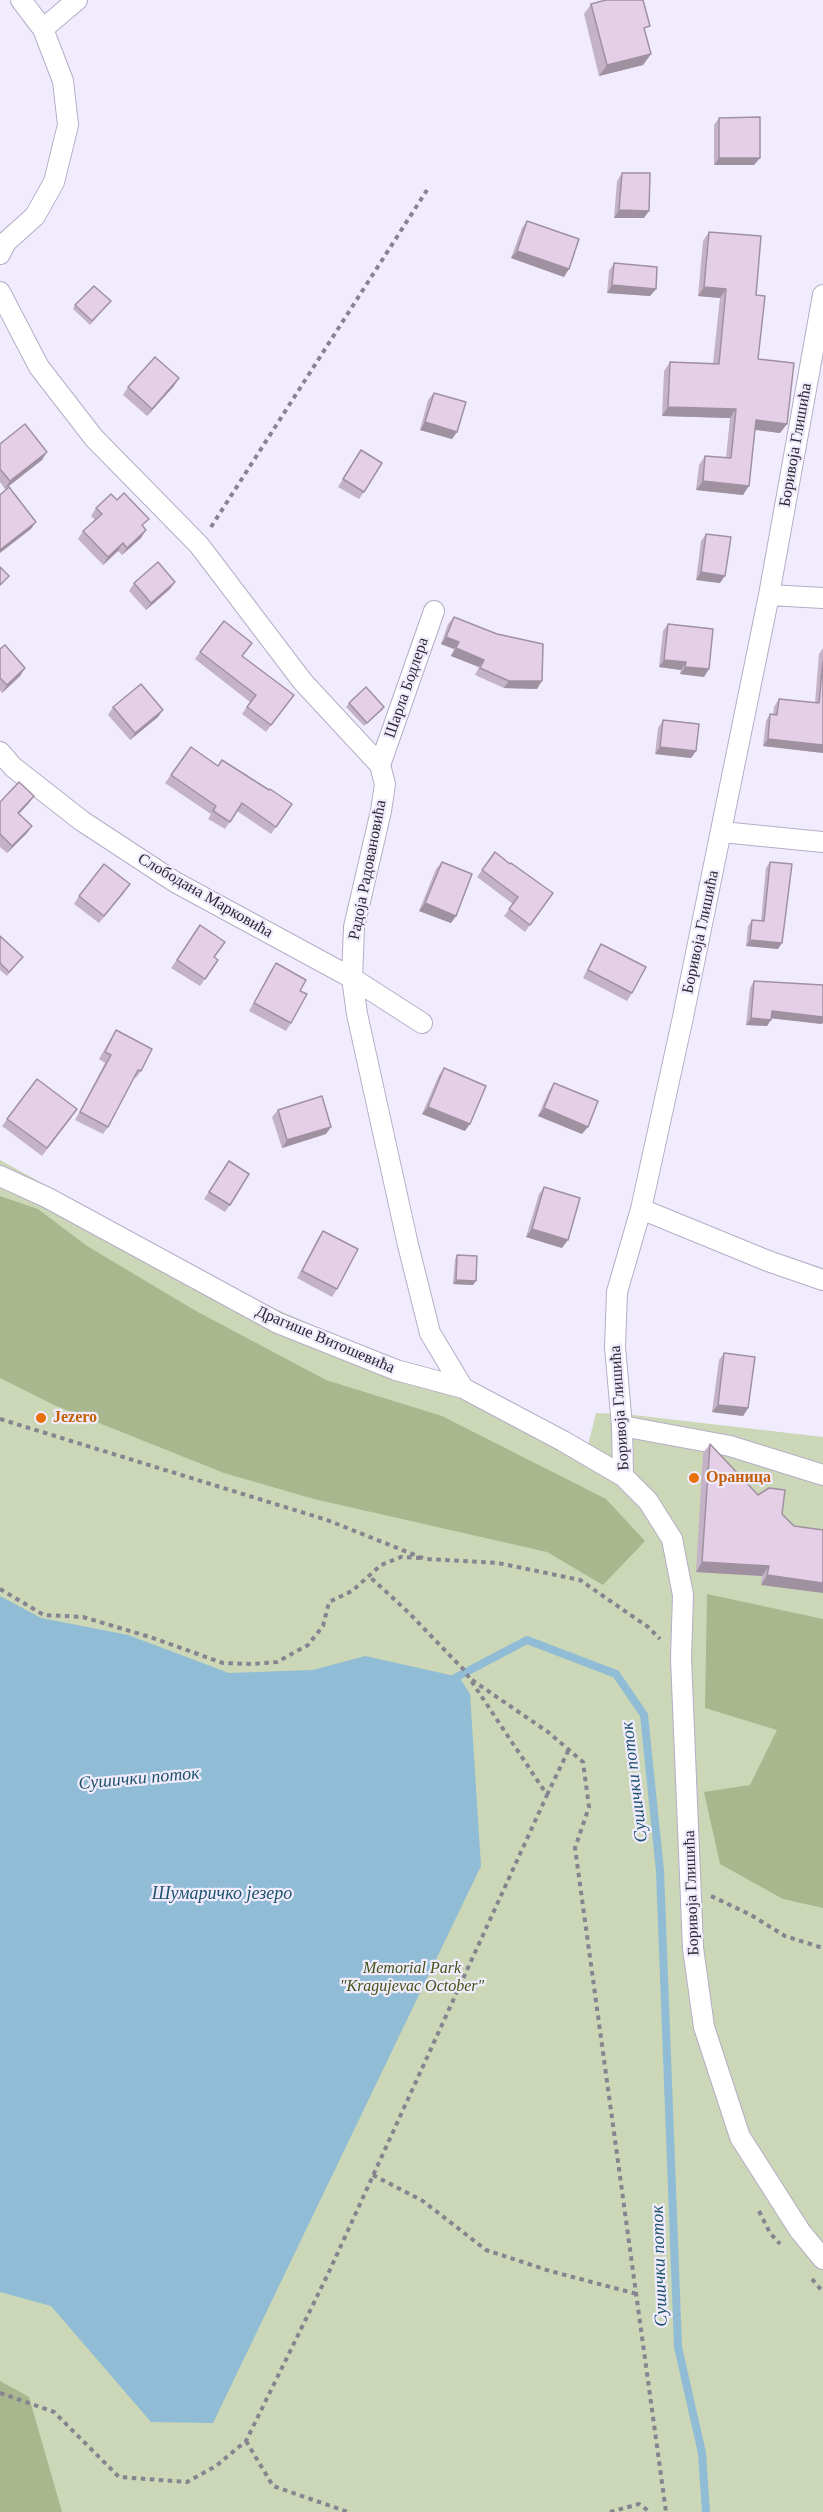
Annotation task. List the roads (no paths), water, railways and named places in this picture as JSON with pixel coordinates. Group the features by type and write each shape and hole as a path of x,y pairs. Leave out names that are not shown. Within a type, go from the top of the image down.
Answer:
{"street":[{"path":"0,254 6,243 35,216 54,182 68,125 63,81 43,29 21,0"},
{"path":"43,29 77,0"},
{"path":"0,292 39,367 94,438 199,545 303,682 380,765"},
{"name":"Боривоја Глишића","path":"823,295 769,595 722,832 641,1209 617,1292 615,1347 622,1426 623,1476 648,1501 672,1539 683,1595 681,1658 693,1948 704,2026 740,2138 800,2231 823,2259"},
{"path":"769,595 823,598"},
{"name":"Шарла Бодлера","path":"380,765 434,611"},
{"name":"Слободана Марковића","path":"0,752 13,767 82,821 175,882 352,978 422,1023"},
{"name":"Радоја Радовановића","path":"380,765 385,784 381,811 354,927 352,978 357,1014 405,1234 430,1333 463,1388"},
{"path":"722,832 823,842"},
{"name":"Драгише Витошевића","path":"0,1176 48,1198 278,1323 396,1370 463,1388 623,1476"},
{"path":"641,1209 768,1261 823,1280"},
{"path":"622,1426 730,1446 823,1475"}],"water":[{"name":"Шумаричко језеро","path":"0,1596 41,1618 128,1635 229,1673 313,1670 365,1656 459,1677 470,1694 481,1866 213,2423 151,2422 51,2306 0,2292"}],"waterway":[{"name":"Сушички поток","path":"451,1680 527,1640 616,1674 644,1715 660,1871 678,2347 702,2453 706,2512"}],"place":[{"name":"Jezero","path":"41,1418"},
{"name":"Ораница","path":"694,1478"}],"park label":[{"name":"Memorial Park \"Kragujevac October\"","path":"412,1978"}]}
